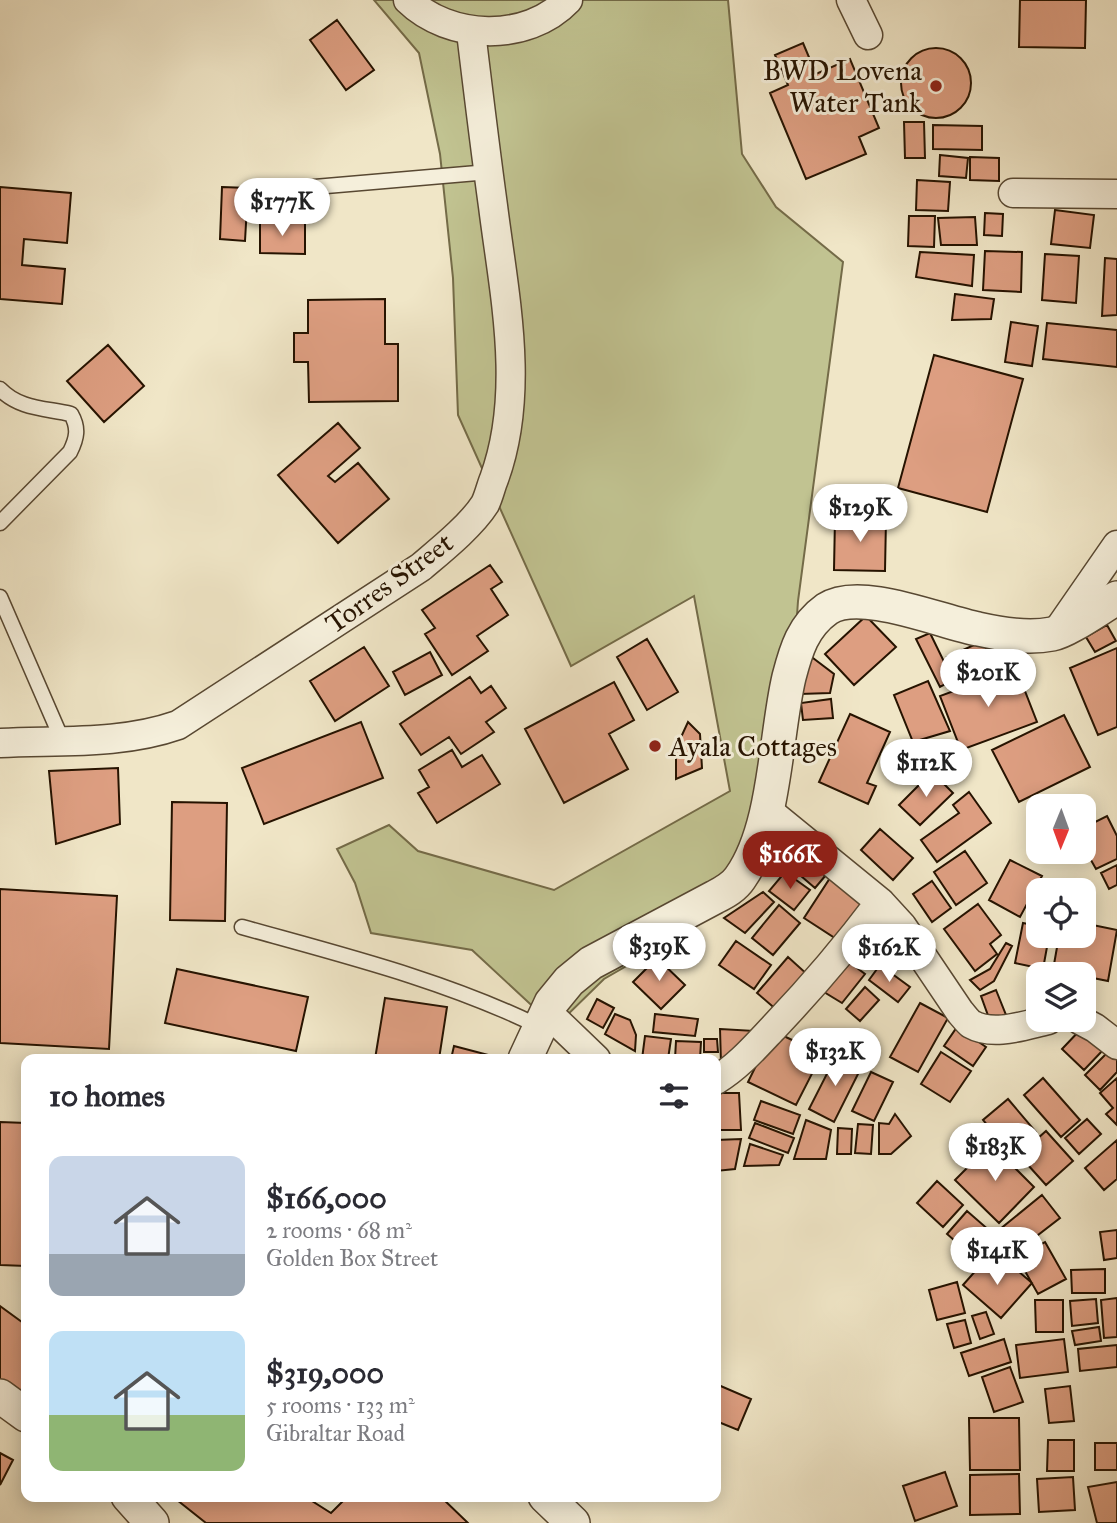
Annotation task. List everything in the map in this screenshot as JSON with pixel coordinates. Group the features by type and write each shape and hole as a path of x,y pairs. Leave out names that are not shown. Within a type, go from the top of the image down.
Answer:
{"street":[{"path":"408,0 422,14 471,32 517,29 558,10 568,0"},
{"path":"851,0 868,34"},
{"name":"Torres Street","path":"0,743 127,737 159,732 178,725 421,567 453,540 485,503 504,442 509,408 510,362 505,300 471,32"},
{"path":"1013,193 1117,194"},
{"path":"1056,633 1117,545"},
{"path":"527,1054 542,1018 569,981 591,963 729,889 739,879 750,862 766,809 786,688 797,644 814,621 829,607 853,602 881,604 976,629 1014,635 1056,633 1117,598"},
{"path":"766,809 880,902 902,926 971,1024 989,1029 1026,1025"},
{"path":"721,1077 734,1070 806,994 880,902"},
{"path":"542,1018 589,1054"},
{"path":"1096,1029 1117,1045"},
{"path":"0,1396 21,1411"},
{"path":"133,1502 152,1523"},
{"path":"551,1502 573,1523"}],"lane":[{"path":"268,191 489,173"},
{"path":"0,389 11,400 34,408 71,414 76,424 76,439 70,452 0,523"},
{"path":"0,597 63,742"},
{"path":"242,927 396,971 488,1003 542,1018"}],"green space":[{"path":"374,0 728,0 742,154 776,207 843,262 798,601 783,816 701,923 604,979 555,1027 472,950 371,933 355,883 337,849 389,825 418,851 554,890 730,791 694,596 571,666 458,415 453,278 440,154 419,53"}],"building":[{"path":"1020,0 1086,0 1085,48 1019,47"},
{"path":"337,20 374,70 346,90 310,40"},
{"path":"803,43 816,74 850,59 879,128 859,137 866,154 806,179 770,93 788,85 775,55"},
{"name":"BWD Lovena Water Tank","path":"943,48 956,54 965,63 969,69 969,97 961,108 950,116 929,118 911,108 903,97 901,76 911,58 922,50"},
{"path":"904,122 924,122 925,158 905,158"},
{"path":"933,125 982,126 982,150 933,149"},
{"path":"940,155 968,158 966,178 939,176"},
{"path":"970,157 999,158 999,181 970,180"},
{"path":"917,180 950,182 948,211 916,210"},
{"path":"0,187 71,193 67,243 24,239 22,265 65,269 62,304 0,299"},
{"path":"222,187 248,188 245,241 220,239"},
{"path":"1055,210 1094,215 1090,248 1051,244"},
{"path":"985,213 1003,214 1002,236 984,235"},
{"path":"909,216 935,216 934,247 908,246"},
{"path":"975,217 977,245 941,245 938,218"},
{"path":"260,222 305,223 305,254 260,253"},
{"path":"985,251 1022,252 1021,292 983,290"},
{"path":"920,252 974,255 972,286 916,277"},
{"path":"1045,254 1079,256 1076,303 1042,300"},
{"path":"1105,258 1117,259 1117,315 1102,316"},
{"path":"955,294 994,299 991,319 952,320"},
{"path":"385,299 385,344 398,344 398,401 309,402 308,362 294,362 294,333 308,333 308,300"},
{"path":"1011,322 1038,326 1032,366 1005,362"},
{"path":"1047,323 1117,330 1117,367 1043,359"},
{"path":"108,345 144,386 104,422 67,381"},
{"path":"934,355 1023,379 987,512 898,488"},
{"path":"338,423 360,448 328,476 335,482 358,463 389,499 338,543 278,475"},
{"path":"835,518 886,519 885,571 834,570"},
{"path":"490,565 502,582 491,589 508,615 477,636 488,651 452,675 425,634 435,628 422,610"},
{"path":"866,616 896,647 854,685 825,654"},
{"path":"1107,625 1116,641 1095,652 1086,637"},
{"path":"930,633 953,680 940,687 916,639"},
{"path":"647,639 678,692 647,710 617,657"},
{"path":"983,641 996,670 960,685 947,657"},
{"path":"364,647 389,686 335,721 310,681"},
{"path":"1117,648 1117,727 1098,735 1070,668"},
{"path":"430,652 442,675 405,695 393,672"},
{"path":"809,655 834,674 830,693 800,694"},
{"path":"1016,668 1037,722 961,750 940,696"},
{"path":"470,677 481,693 491,686 506,708 486,722 494,732 461,754 449,737 421,755 400,724"},
{"path":"928,681 950,731 913,742 894,695"},
{"path":"614,682 634,720 609,734 628,769 564,803 525,729"},
{"path":"831,699 833,718 803,720 801,703"},
{"path":"850,714 890,732 867,783 876,786 868,804 819,782"},
{"path":"1064,715 1090,767 1035,794 1026,794 1026,799 1019,802 992,750"},
{"path":"361,722 383,778 264,824 242,768"},
{"path":"688,722 700,734 702,768 676,779 676,748"},
{"path":"452,750 462,767 482,755 500,784 437,823 418,793 429,787 419,770"},
{"path":"118,768 120,824 56,844 49,771"},
{"path":"932,772 953,793 920,825 899,805"},
{"path":"969,792 991,823 937,862 921,840 959,813 953,805"},
{"path":"172,802 227,803 225,921 170,920"},
{"path":"1107,816 1117,836 1117,859 1096,869 1093,864 1096,864 1096,822"},
{"path":"880,829 913,858 893,880 861,850"},
{"path":"791,834 804,848 790,861 777,848"},
{"path":"810,851 831,869 815,888 794,870"},
{"path":"965,851 987,883 956,905 934,872"},
{"path":"1010,860 1042,876 1026,878 1026,906 1020,917 989,900"},
{"path":"1117,865 1117,885 1109,889 1101,873"},
{"path":"785,872 810,890 794,910 769,891"},
{"path":"832,875 866,897 838,940 804,918"},
{"path":"932,881 951,908 932,922 913,894"},
{"path":"0,889 117,896 109,1049 0,1043"},
{"path":"763,892 774,902 745,933 724,918"},
{"path":"978,904 1001,935 990,944 997,954 975,971 944,929"},
{"path":"779,905 800,923 773,955 752,938"},
{"path":"875,916 901,939 878,965 852,942"},
{"path":"1023,923 1026,924 1026,948 1047,948 1044,962 1026,962 1026,965 1015,963"},
{"path":"1096,926 1117,930 1108,981 1096,979 1096,962 1054,962 1057,948 1096,948"},
{"path":"736,941 771,965 754,989 719,965"},
{"path":"1006,943 1012,946 994,981 980,990 970,980 990,969"},
{"path":"788,957 809,976 778,1011 757,993"},
{"path":"657,958 685,985 661,1009 633,982"},
{"path":"849,962 865,974 842,1003 824,992"},
{"path":"880,965 910,987 898,1002 869,980"},
{"path":"177,969 308,997 296,1051 165,1023"},
{"path":"865,987 879,1000 860,1021 846,1009"},
{"path":"996,990 1006,1015 990,1021 981,996"},
{"path":"385,998 447,1007 440,1054 376,1054"},
{"path":"597,999 614,1008 603,1028 587,1019"},
{"path":"920,1003 948,1018 918,1072 890,1057"},
{"path":"615,1014 630,1020 636,1035 635,1051 605,1034"},
{"path":"655,1014 698,1019 695,1036 653,1032"},
{"path":"957,1027 986,1047 973,1066 944,1046"},
{"path":"720,1029 756,1031 721,1064"},
{"path":"773,1031 822,1054 796,1105 748,1082"},
{"path":"1078,1032 1086,1032 1104,1049 1084,1070 1062,1049"},
{"path":"645,1036 671,1039 669,1054 643,1054"},
{"path":"704,1039 717,1039 718,1052 704,1052"},
{"path":"676,1041 701,1042 700,1054 675,1054"},
{"path":"454,1046 485,1054 452,1054"},
{"path":"1110,1050 1117,1057 1117,1072 1100,1090 1085,1075"},
{"path":"941,1052 971,1071 950,1102 921,1084"},
{"path":"837,1054 862,1066 834,1122 809,1109"},
{"path":"871,1072 893,1082 874,1121 852,1111"},
{"path":"1043,1078 1080,1120 1061,1137 1024,1095"},
{"path":"1117,1078 1117,1125 1106,1114 1113,1108 1100,1093"},
{"path":"721,1093 739,1093 741,1130 721,1130"},
{"path":"1008,1099 1036,1132 1010,1153 983,1120"},
{"path":"761,1101 800,1115 793,1134 754,1120"},
{"path":"895,1114 911,1136 891,1154 879,1154 879,1123 889,1124"},
{"path":"1087,1119 1101,1134 1079,1154 1065,1138"},
{"path":"806,1120 831,1130 826,1159 794,1159"},
{"path":"0,1122 21,1123 21,1266 0,1265"},
{"path":"755,1123 794,1138 788,1153 749,1138"},
{"path":"858,1124 873,1125 871,1154 855,1153"},
{"path":"838,1128 852,1129 851,1154 837,1154"},
{"path":"1046,1131 1073,1161 1046,1185 1019,1155"},
{"path":"741,1139 735,1169 721,1170 721,1140"},
{"path":"1117,1140 1117,1179 1104,1190 1085,1168"},
{"path":"750,1144 783,1155 779,1165 744,1166"},
{"path":"991,1144 1034,1187 999,1223 955,1180"},
{"path":"937,1181 963,1205 943,1227 917,1203"},
{"path":"1042,1195 1060,1218 1016,1252 999,1230"},
{"path":"967,1211 990,1231 970,1254 947,1234"},
{"path":"1117,1230 1117,1258 1104,1260 1100,1232"},
{"path":"1045,1242 1066,1279 1038,1294 1017,1257"},
{"path":"986,1259 1003,1274 1011,1265 1032,1283 1001,1318 963,1285"},
{"path":"1105,1269 1105,1293 1072,1293 1071,1270"},
{"path":"957,1282 965,1313 937,1320 929,1290"},
{"path":"1117,1298 1117,1337 1104,1338 1101,1300"},
{"path":"1096,1299 1098,1323 1072,1326 1070,1301"},
{"path":"1035,1300 1063,1300 1063,1332 1036,1332"},
{"path":"0,1306 21,1321 21,1394 0,1379"},
{"path":"986,1312 994,1334 980,1339 972,1316"},
{"path":"965,1320 971,1343 954,1348 947,1324"},
{"path":"1099,1327 1101,1341 1075,1345 1072,1331"},
{"path":"1004,1339 1011,1362 969,1376 961,1353"},
{"path":"1064,1339 1068,1372 1020,1378 1016,1345"},
{"path":"1117,1345 1117,1367 1080,1371 1078,1349"},
{"path":"1010,1367 1023,1402 994,1412 982,1377"},
{"path":"721,1386 751,1399 738,1430 721,1423"},
{"path":"1070,1386 1074,1421 1049,1423 1045,1389"},
{"path":"969,1418 1019,1418 1020,1470 970,1470"},
{"path":"1048,1440 1074,1440 1074,1471 1047,1471"},
{"path":"1095,1443 1117,1443 1117,1470 1095,1470"},
{"path":"0,1453 13,1460 0,1485"},
{"path":"945,1472 957,1506 915,1521 903,1486"},
{"path":"1019,1474 1020,1514 970,1515 970,1475"},
{"path":"1073,1477 1075,1510 1039,1512 1037,1479"},
{"path":"1117,1482 1117,1523 1097,1523 1088,1487"},
{"path":"180,1502 314,1502 331,1513 342,1502 446,1502 468,1523 206,1523"}],"place":[{"name":"BWD Lovena Water Tank","path":"936,86"},
{"name":"Ayala Cottages","path":"655,746"}]}
